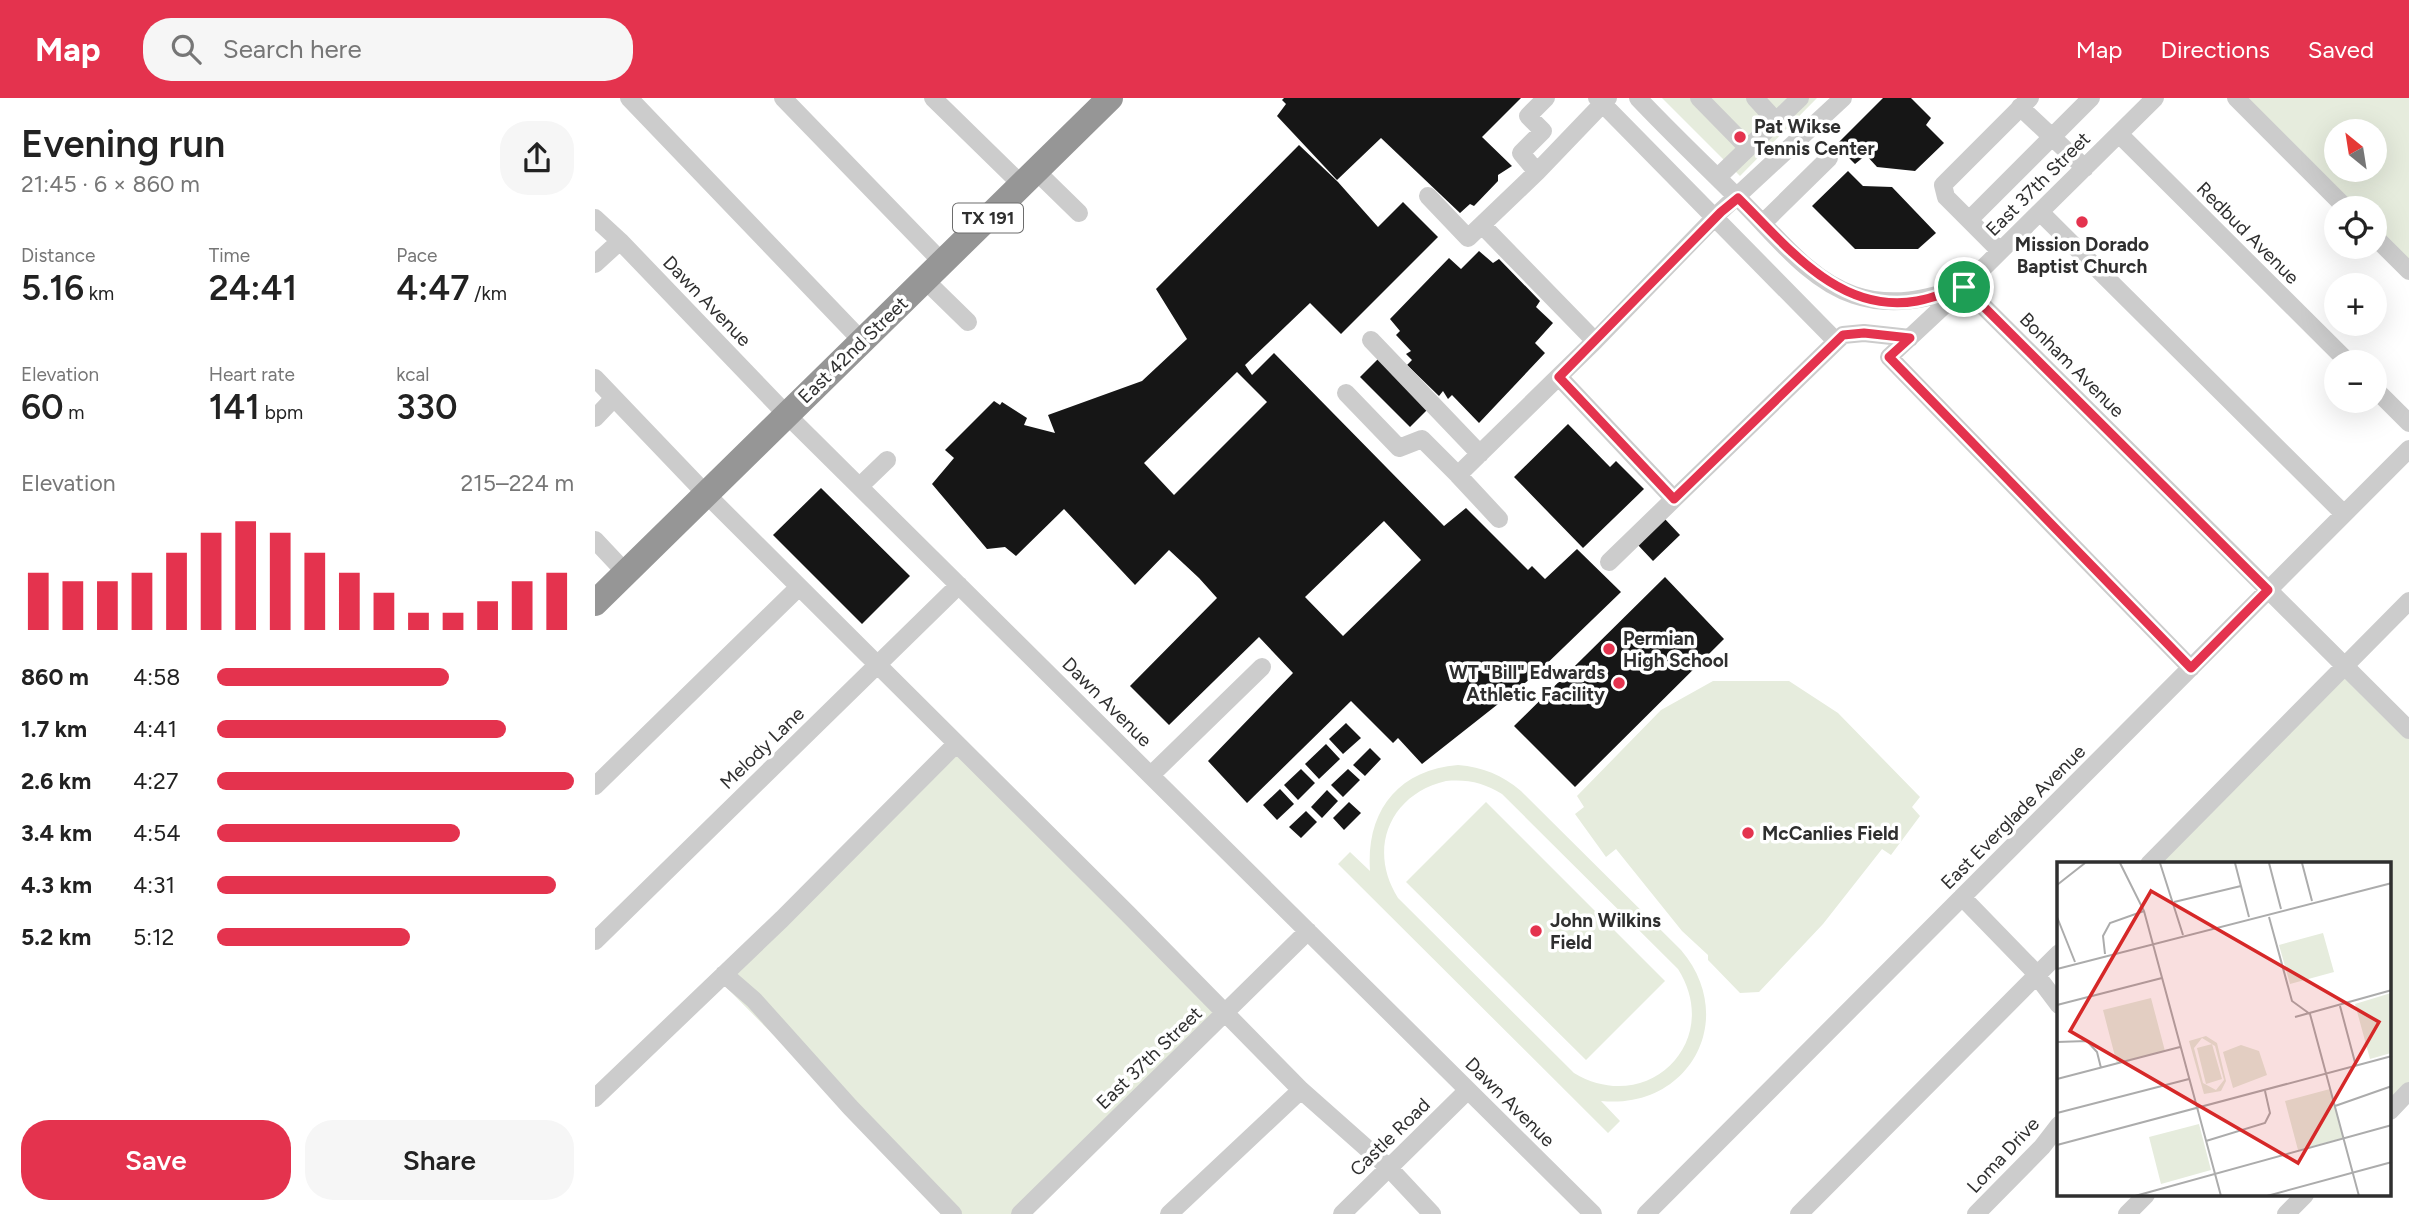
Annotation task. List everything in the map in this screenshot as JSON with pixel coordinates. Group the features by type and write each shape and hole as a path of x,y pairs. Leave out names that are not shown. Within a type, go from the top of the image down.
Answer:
{"highway":[{"name":"East 42nd Street","path":"595,603 1110,98"}],"street":[{"path":"629,98 862,341"},
{"path":"783,98 934,271 968,321"},
{"path":"933,98 1029,178 1079,212"},
{"path":"1538,172 1521,153 1543,131 1528,116 1546,98"},
{"path":"1638,98 1802,262 1837,287 1854,295 1876,300 1915,301 1964,287"},
{"path":"1699,98 1748,148"},
{"path":"1755,98 1776,121"},
{"path":"1717,177 1800,98"},
{"path":"1458,475 1595,341 1715,218 1843,98"},
{"path":"1969,220 2091,98"},
{"name":"East 37th Street","path":"2155,98 1964,287 1889,357 2191,668"},
{"path":"2236,98 2334,196"},
{"path":"1428,196 1468,238 1538,172 1603,100 1657,159 1836,341"},
{"path":"2000,251 1945,197 1943,185 2025,103 2052,137 2085,168"},
{"name":"Redbud Avenue","path":"2119,134 2336,350"},
{"path":"1657,159 1678,139"},
{"path":"1763,223 1829,158"},
{"path":"2040,212 2344,514"},
{"name":"Dawn Avenue","path":"595,218 787,415 1593,1214"},
{"path":"1482,225 1595,341"},
{"path":"595,264 620,241"},
{"path":"2387,249 2409,271"},
{"path":"1779,283 1802,262"},
{"name":"Bonham Avenue","path":"1964,287 2409,730"},
{"path":"1609,562 1843,335 1864,333 1910,338"},
{"path":"1371,340 1480,454"},
{"path":"1559,377 1674,499"},
{"path":"595,378 706,494 1301,1090 1389,1168 1432,1214"},
{"path":"1346,393 1399,447 1422,439 1499,519"},
{"path":"595,418 614,398"},
{"path":"2387,401 2409,423"},
{"name":"East Everglade Avenue","path":"1646,1214 2409,449"},
{"path":"860,486 887,460"},
{"path":"595,540 626,573"},
{"name":"Melody Lane","path":"595,941 959,585"},
{"path":"595,786 799,587"},
{"path":"2151,862 2409,601"},
{"path":"1151,775 1262,667"},
{"path":"595,1098 811,890 956,744"},
{"path":"1962,897 2037,975 2057,1002"},
{"name":"East 37th Street","path":"1020,1214 1308,931"},
{"path":"1799,1214 2057,955"},
{"path":"723,974 754,1000 850,1107 953,1214"},
{"path":"1169,1214 1301,1090"},
{"name":"Castle Road","path":"1342,1214 1468,1090"},
{"path":"2392,1109 2409,1091"},
{"name":"Loma Drive","path":"1976,1214 2034,1156 2057,1127"},
{"path":"2127,1214 2145,1196"},
{"path":"2286,1214 2304,1196"}],"green space":[{"name":"Pat Wikse Tennis Center","path":"1662,98 1817,98 1740,176"},
{"path":"2228,98 2409,98 2409,278 2387,256 2387,196 2327,196"},
{"path":"2344,665 2409,730 2409,1094 2392,1111 2392,862 2148,862"},
{"name":"McCanlies Field","path":"1713,681 1789,681 1838,713 1920,797 1912,807 1920,816 1891,855 1882,849 1823,924 1759,992 1740,993 1708,960 1708,955 1682,931 1616,849 1606,857 1575,814 1584,807 1577,796 1661,710"},
{"path":"960,740 1231,1007 1020,1214 951,1214 717,978"},
{"path":"1458,765 1484,770 1507,780 1521,791 1681,950 1698,976 1705,1004 1705,1030 1696,1054 1681,1075 1659,1091 1632,1100 1601,1101 1620,1121 1608,1133 1338,864 1350,852 1370,871 1373,830 1380,813 1402,785 1418,775","holes":["1454,781 1469,781 1502,794 1678,969 1690,996 1691,1022 1685,1046 1671,1065 1651,1079 1628,1086 1601,1084 1574,1073 1398,898 1389,879 1385,861 1389,826 1398,811 1411,798 1427,788"]},
{"name":"John Wilkins Field","path":"1486,802 1665,981 1586,1060 1406,882"}],"building":[{"path":"1521,98 1482,137 1512,166 1498,175 1498,181 1474,206 1470,204 1460,213 1381,138 1337,180 1277,116 1286,104 1282,100"},
{"path":"1883,98 1911,98 1931,118 1926,125 1944,143 1915,171 1877,167 1866,155 1855,164 1836,145"},
{"name":"Permian High School","path":"1299,145 1338,182 1378,227 1403,202 1438,237 1341,334 1310,303 1245,365 1252,375 1274,353 1444,526 1466,508 1528,570 1532,566 1545,579 1577,549 1621,592 1535,675 1422,764 1398,738 1393,743 1351,701 1247,803 1208,761 1293,673 1259,637 1169,725 1130,686 1217,598 1199,578 1169,550 1135,585 1064,509 1016,556 1005,547 987,549 932,484 954,458 945,450 994,401 1000,405 1002,402 1027,418 1024,425 1055,433 1048,415 1142,381 1187,339 1156,289","holes":["1237,372 1267,402 1174,495 1144,463","1384,521 1421,560 1343,636 1305,597"]},
{"path":"1848,171 1863,186 1892,187 1936,233 1918,249 1855,249 1812,206"},
{"path":"1479,251 1493,263 1499,259 1540,301 1536,307 1553,323 1535,343 1545,353 1479,423 1452,395 1448,399 1443,391 1439,396 1407,365 1412,360 1406,354 1411,351 1396,335 1400,331 1390,319 1449,258 1461,269"},
{"path":"1381,356 1431,406 1410,427 1360,377"},
{"path":"1568,424 1610,467 1616,461 1644,489 1583,548 1514,477"},
{"path":"821,488 910,576 862,624 773,535"},
{"path":"1664,518 1680,535 1653,561 1637,544"},
{"name":"WT \"Bill\" Edwards Athletic Facility","path":"1665,577 1724,639 1575,787 1514,726"},
{"path":"1346,723 1361,738 1343,754 1329,739"},
{"path":"1326,744 1340,759 1319,779 1305,764"},
{"path":"1370,748 1381,759 1365,776 1353,765"},
{"path":"1301,769 1315,783 1298,800 1284,785"},
{"path":"1348,769 1360,780 1343,797 1331,785"},
{"path":"1280,789 1294,804 1277,820 1263,805"},
{"path":"1327,790 1338,801 1322,818 1311,807"},
{"path":"1349,802 1361,813 1344,830 1333,818"},
{"path":"1306,811 1317,822 1301,838 1289,827"}],"place":[{"name":"Pat Wikse Tennis Center","path":"1740,137"},
{"name":"Mission Dorado Baptist Church","path":"2082,222"},
{"name":"Permian High School","path":"1609,649"},
{"name":"WT \"Bill\" Edwards Athletic Facility","path":"1619,683"},
{"name":"McCanlies Field","path":"1748,833"},
{"name":"John Wilkins Field","path":"1536,931"}],"route":[{"path":"1738,198 1816,274 1854,295 1895,302 1915,301 1964,287 2268,590 2191,668 1889,357 1910,338 1864,333 1843,335 1674,499 1559,377 1721,212 1738,198"}]}
